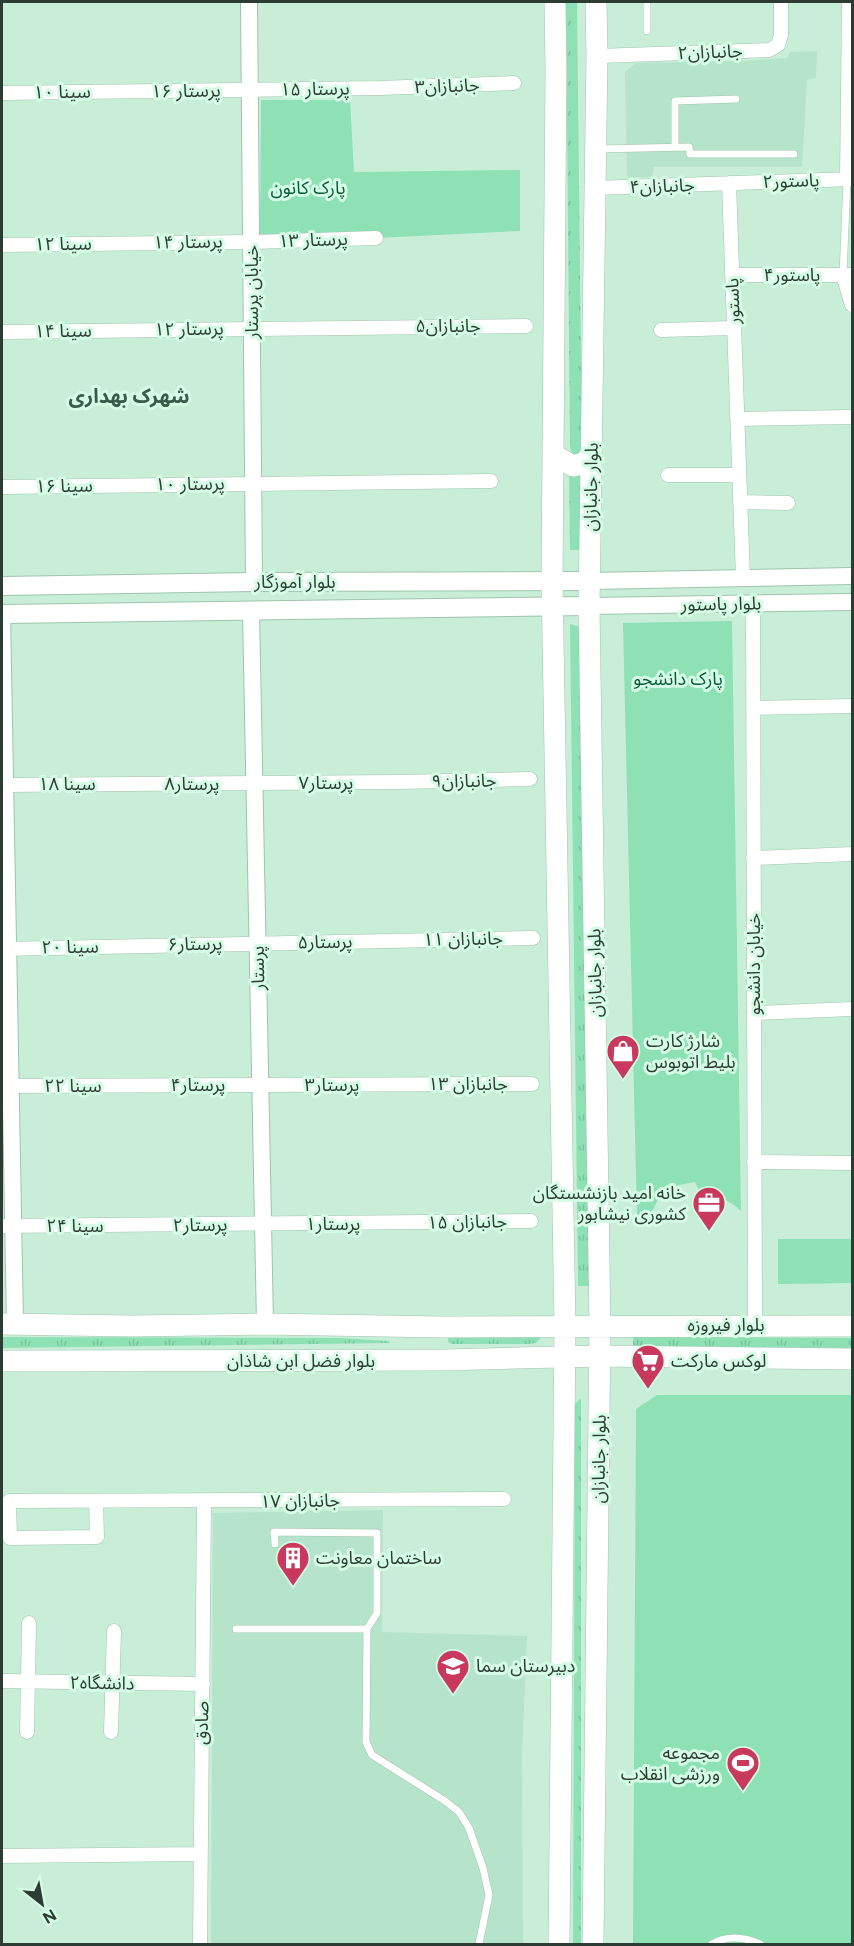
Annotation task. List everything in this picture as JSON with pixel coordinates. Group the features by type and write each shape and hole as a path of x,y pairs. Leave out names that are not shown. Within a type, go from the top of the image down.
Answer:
{"main road":[{"name":"بلوار جانبازان","path":"555,2 552,581 565,1326 559,1944"},
{"name":"بلوار جانبازان","path":"593,1944 600,1327 589,581 596,2"},
{"path":"554,456 573,466 584,463 591,455"},
{"name":"بلوار آموزگار","path":"2,586 254,582 589,581"},
{"name":"بلوار آموزگار","path":"2,614 589,606"},
{"name":"بلوار فضل ابن شاذان","path":"8,1324 600,1327"},
{"name":"بلوار فیروزه","path":"600,1327 852,1326"},
{"path":"443,1327 444,1360"},
{"name":"بلوار فضل ابن شاذان","path":"2,1361 444,1360 600,1356"},
{"name":"بلوار فیروزه","path":"600,1356 852,1359"}],"street":[{"name":"خیابان پرستار","path":"249,2 254,582"},
{"name":"جانبازان۲","path":"597,56 769,50 778,45 781,35 781,2"},
{"path":"849,2 850,179"},
{"name":"جانبازان۳","path":"380,88 514,83"},
{"name":"پرستار ۱۵","path":"250,90 380,88"},
{"name":"پرستار ۱۶","path":"123,91 250,90"},
{"name":"سینا ۱۰","path":"2,93 123,91"},
{"name":"پاستور۲","path":"729,183 850,179"},
{"name":"جانبازان۴","path":"594,188 729,183"},
{"name":"پاستور","path":"729,183 743,578"},
{"name":"پرستار ۱۳","path":"251,242 376,238"},
{"name":"پرستار ۱۴","path":"124,243 251,242"},
{"name":"سینا ۱۲","path":"2,245 124,243"},
{"name":"پاستور۴","path":"732,275 848,275"},
{"path":"848,275 852,305"},
{"name":"جانبازان۵","path":"252,328 526,326"},
{"name":"پرستار ۱۲","path":"125,330 252,328"},
{"path":"661,330 734,328"},
{"name":"سینا ۱۴","path":"2,332 125,330"},
{"path":"737,419 852,417"},
{"path":"668,476 739,475"},
{"name":"پرستار ۱۰","path":"126,485 491,481"},
{"name":"سینا ۱۶","path":"2,487 126,485"},
{"path":"740,502 788,503"},
{"name":"بلوار پاستور","path":"589,581 852,576"},
{"name":"بلوار پاستور","path":"589,606 852,602"},
{"name":"خیابان دانشجو","path":"753,604 755,1325"},
{"name":"پرستار","path":"251,611 265,1324"},
{"path":"2,614 8,1324"},
{"path":"753,708 852,706"},
{"name":"جانبازان۹","path":"398,783 530,779"},
{"name":"پرستار۷","path":"254,783 398,783"},
{"name":"پرستار۸","path":"130,784 254,783"},
{"name":"سینا ۱۸","path":"5,784 130,784"},
{"path":"753,858 852,854"},
{"name":"جانبازان ۱۱","path":"393,940 532,938"},
{"name":"پرستار۵","path":"257,943 393,940"},
{"name":"پرستار۶","path":"132,946 257,943"},
{"name":"سینا ۲۰","path":"5,949 132,946"},
{"path":"754,1013 852,1010"},
{"name":"پرستار۳","path":"260,1085 404,1084"},
{"name":"جانبازان ۱۳","path":"404,1084 532,1084"},
{"name":"پرستار۴","path":"135,1085 260,1085"},
{"name":"سینا ۲۲","path":"6,1086 135,1085"},
{"path":"754,1162 852,1163"},
{"name":"جانبازان ۱۵","path":"403,1223 531,1221"},
{"name":"پرستار۱","path":"263,1224 403,1223"},
{"name":"پرستار۲","path":"138,1225 263,1224"},
{"name":"سینا ۲۴","path":"7,1226 138,1225"},
{"name":"جانبازان ۱۷","path":"96,1501 97,1537 10,1538 6,1517 9,1501 504,1499"},
{"name":"صادق","path":"200,1944 204,1502"},
{"path":"27,1732 29,1623"},
{"path":"111,1732 114,1631"},
{"name":"دانشگاه۲","path":"2,1681 203,1684"},
{"path":"2,1856 201,1854"}],"lane":[{"path":"647,2 648,31"},
{"path":"675,147 675,101 736,99"},
{"path":"595,149 689,147 690,154 794,154"},
{"path":"848,275 845,227 850,179"},
{"path":"275,1544 274,1532 377,1533 377,1613 367,1629 366,1742 372,1755 446,1801 459,1812 469,1828 483,1868 489,1895 479,1944"},
{"path":"237,1629 367,1629"},
{"path":"712,1944 730,1938 745,1938 760,1944"}],"shaded area":[{"path":"817,51 816,78 807,80 802,167 654,167 652,177 627,177 625,72 636,63 744,61 787,58 790,52"},
{"path":"383,1510 382,1632 527,1636 522,1755 523,1944 211,1944 213,1513"}],"green space":[{"path":"566,2 577,2 582,449 578,454 572,454 570,447"},
{"name":"پارک کانون","path":"261,100 350,100 354,172 520,170 520,231 376,238 260,235"},
{"path":"569,472 582,472 582,550 570,550"},
{"name":"پارک دانشجو","path":"732,621 741,1211 723,1199 702,1196 695,1182 664,1188 648,1219 637,1219 623,623"},
{"path":"570,624 580,627 589,1286 578,1286"},
{"path":"778,1239 852,1239 852,1283 778,1284"},
{"path":"540,1335 536,1343 529,1344 452,1344 448,1342 450,1336"},
{"path":"2,1337 342,1338 390,1343 2,1348"},
{"path":"633,1337 852,1338 852,1348 633,1347"},
{"name":"مجموعه ورزشی انقلاب","path":"657,1395 852,1395 852,1944 633,1944 636,1409"},
{"path":"581,1398 581,1944 573,1944 575,1404"}],"place":[{"name":"شارژ کارت بلیط اتوبوس","path":"623,1080"},
{"name":"خانه امید بازنشستگان کشوری نیشابور","path":"709,1232"},
{"name":"لوکس مارکت","path":"648,1390"},
{"name":"ساختمان معاونت","path":"293,1587"},
{"name":"دبیرستان سما","path":"453,1695"},
{"name":"مجموعه ورزشی انقلاب","path":"743,1792"}],"district":[{"name":"شهرک بهداری","path":"129,396"}]}
